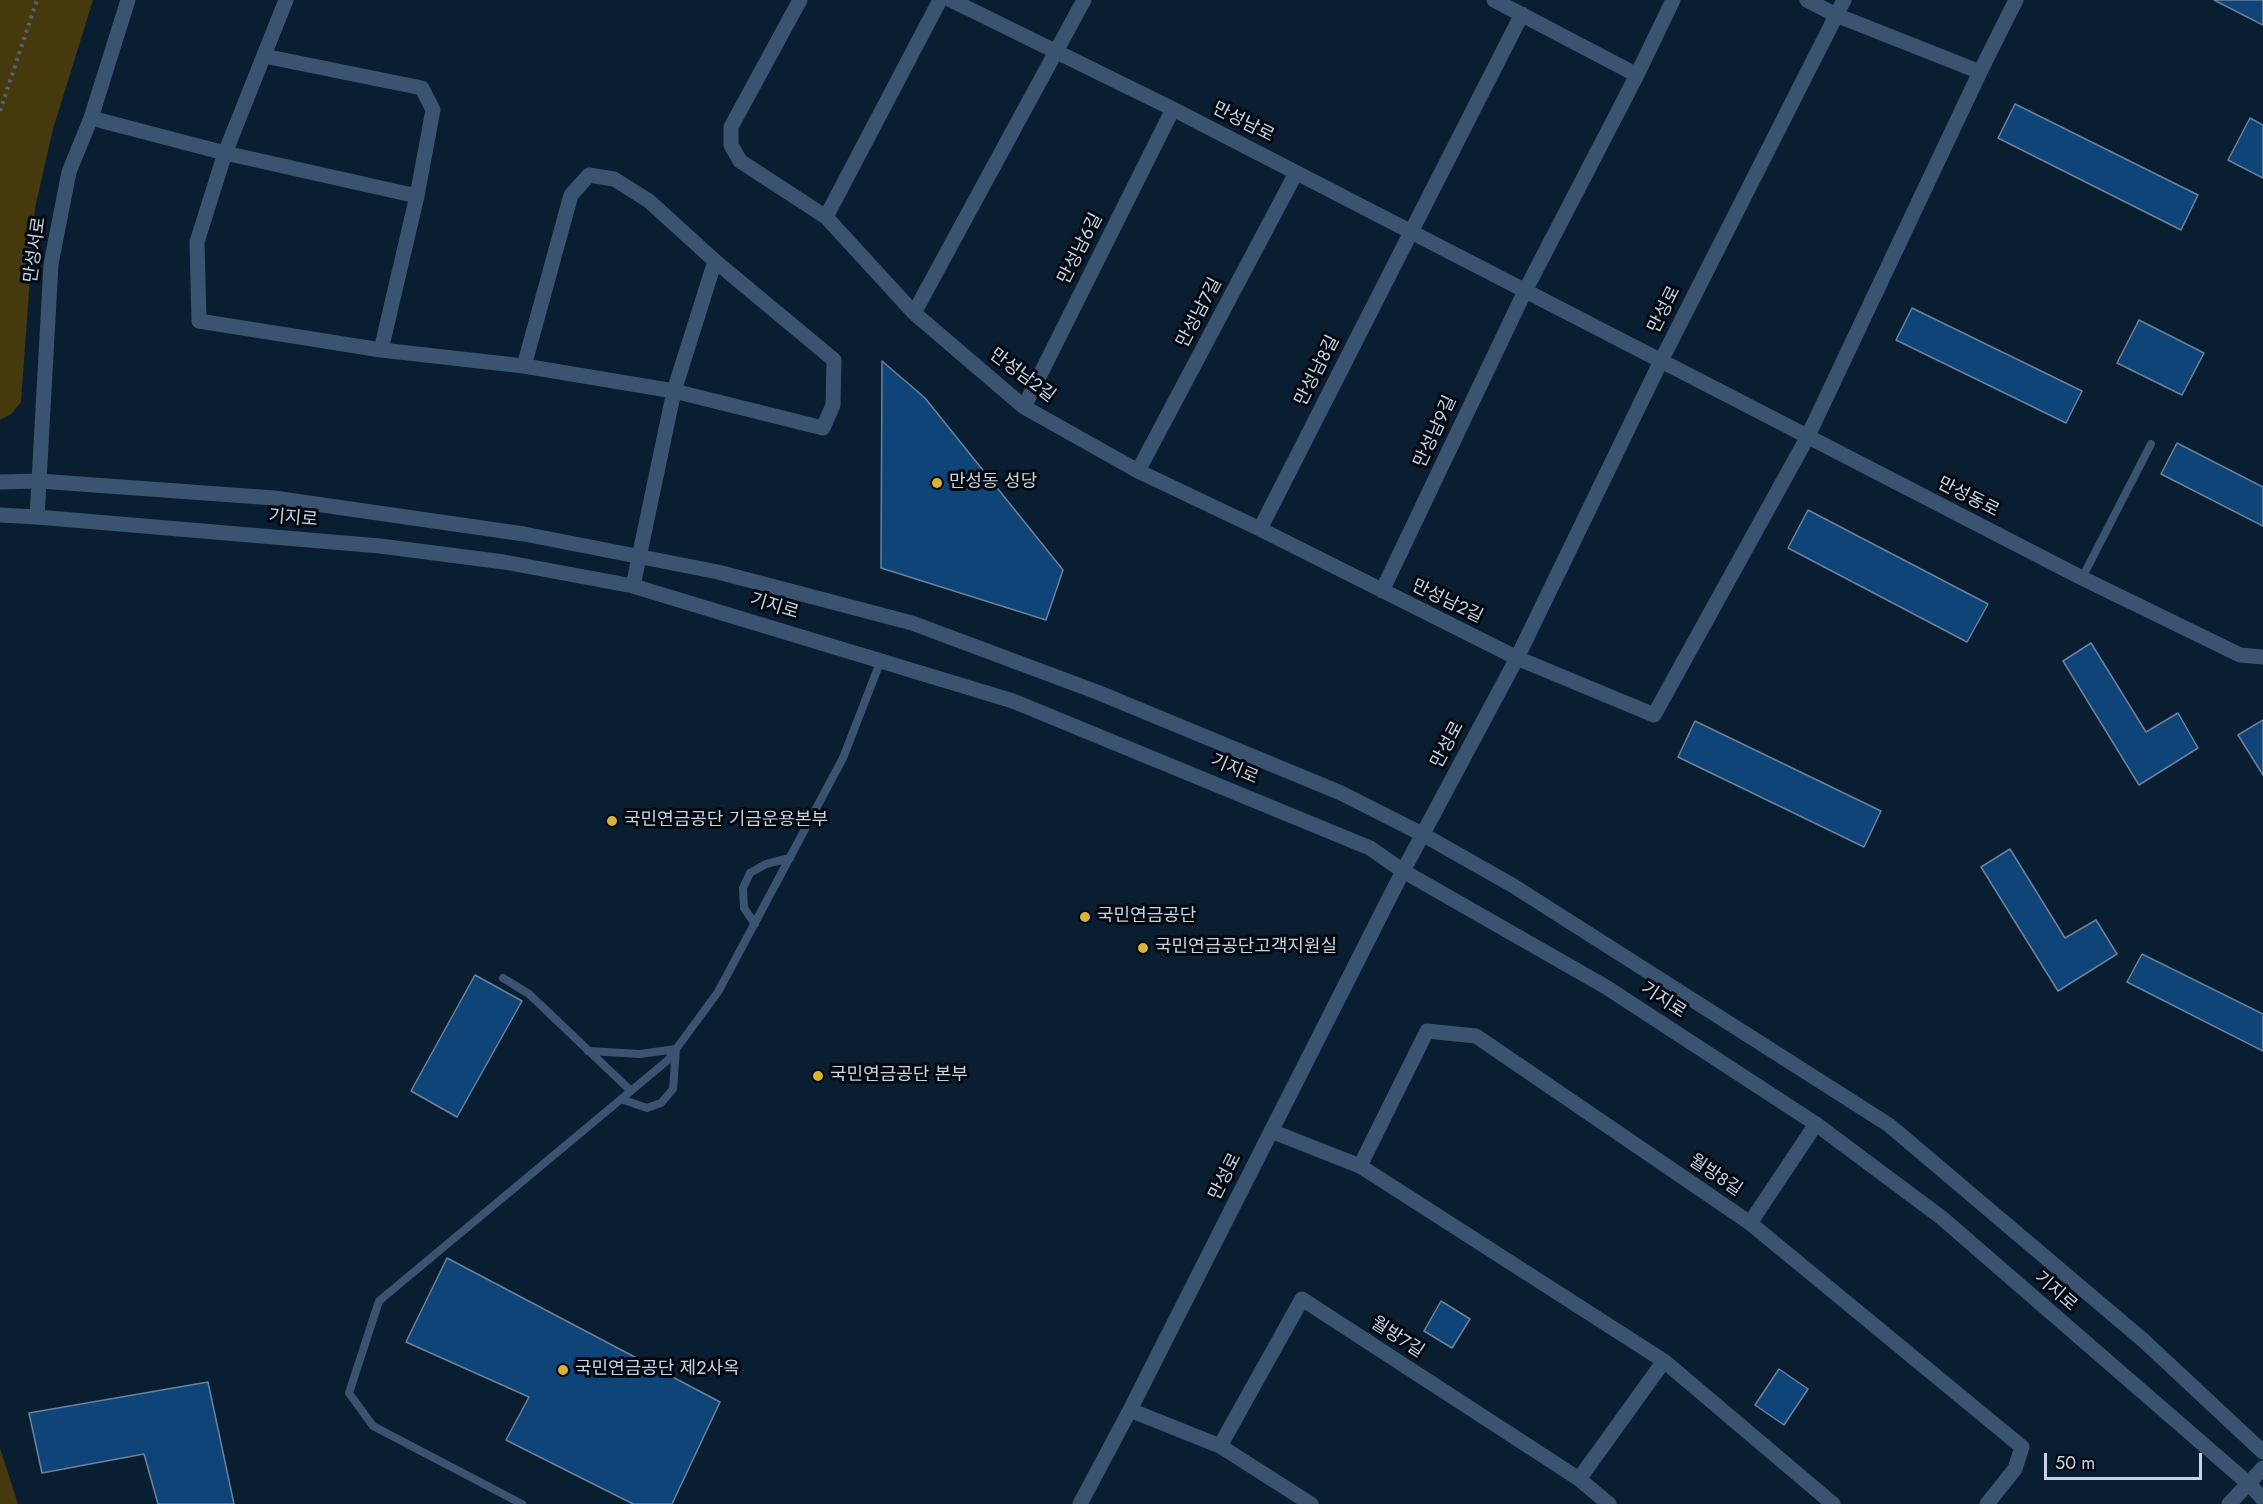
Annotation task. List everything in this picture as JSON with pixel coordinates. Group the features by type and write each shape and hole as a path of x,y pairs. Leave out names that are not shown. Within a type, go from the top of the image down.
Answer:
{"street":[{"name":"만성서로","path":"37,516 51,264 69,172 91,118 128,0"},
{"path":"286,0 225,153 197,242 199,321 381,350 524,366 674,391 823,428 833,405 834,360 714,261 649,201 614,179 589,175 570,195 524,366"},
{"name":"만성남2길","path":"800,0 731,127 731,145 740,161 826,217 914,313 1024,407 1138,471 1260,529 1517,658 1654,715 1807,438"},
{"path":"826,217 940,0"},
{"name":"만성남로","path":"951,0 1173,109 1661,361"},
{"path":"914,313 1084,0"},
{"path":"1494,0 1637,75"},
{"path":"1525,291 1637,75 1673,0"},
{"path":"1807,0 1836,15 1980,72"},
{"name":"만성로","path":"1080,1504 1422,834 1517,658 1661,361 1844,0"},
{"path":"1807,438 2016,0"},
{"path":"1410,232 1522,14"},
{"path":"264,56 422,88 433,110 417,196 381,350"},
{"name":"만성남6길","path":"1024,407 1173,109"},
{"path":"91,118 225,153 417,196"},
{"name":"만성남7길","path":"1138,471 1296,173"},
{"name":"만성남8길","path":"1260,529 1410,232"},
{"path":"633,586 674,391 714,261"},
{"name":"만성남9길","path":"1382,591 1525,291"},
{"name":"만성동로","path":"1661,361 2082,578 2240,655 2263,657"},
{"name":"기지로","path":"0,482 39,481 274,498 524,534 718,572 912,623 1097,692 1331,789 1422,834 1512,885 1889,1125 2143,1340 2263,1452"},
{"name":"기지로","path":"0,515 37,516 380,546 504,562 633,586 881,659 1024,705 1371,848 1403,871 1606,987 1816,1124 1942,1218 2249,1484 2263,1499"},
{"name":"월방8길","path":"1360,1166 1427,1030 1476,1036 1750,1223 2022,1447 2015,1469 1987,1504"},
{"path":"1750,1223 1816,1124"},
{"path":"1271,1131 1360,1166 1664,1361 1833,1504"},
{"name":"월방7길","path":"1221,1446 1302,1299 1579,1479 1609,1504"},
{"path":"1579,1479 1664,1361"},
{"path":"1130,1410 1221,1446 1311,1504"},
{"path":"2229,1504 2263,1468"}],"lane":[{"path":"2082,578 2151,444"},
{"path":"522,1504 373,1426 349,1393 379,1301 668,1060 718,992 790,858 843,758 881,659"},
{"path":"754,924 744,908 743,888 750,873 766,864 790,858"},
{"path":"502,978 529,994 630,1091"},
{"path":"588,1051 640,1054 676,1049"},
{"path":"621,1099 647,1108 661,1103 673,1089 676,1049"}],"path":[{"path":"0,111 37,0"}],"shaded area":[{"path":"0,0 93,0 53,129 35,208 21,402 11,414 0,420"},
{"path":"0,1448 18,1504 0,1504"}],"building":[{"path":"2214,0 2263,0 2263,25"},
{"path":"2015,104 2198,195 2181,230 1998,138"},
{"path":"2250,118 2263,125 2263,178 2228,160"},
{"path":"1912,308 2082,391 2066,423 1896,340"},
{"path":"2139,320 2204,353 2182,395 2117,363"},
{"name":"만성동 성당","path":"882,361 925,398 1063,570 1046,620 881,568"},
{"path":"2177,443 2263,487 2263,526 2161,474"},
{"path":"1808,510 1988,604 1967,642 1788,548"},
{"path":"2091,643 2146,732 2178,713 2198,748 2139,785 2063,661"},
{"path":"2263,720 2263,775 2238,735"},
{"path":"1695,721 1881,811 1864,847 1678,757"},
{"path":"2010,849 2065,938 2096,920 2117,954 2058,991 1981,867"},
{"path":"2142,954 2263,1014 2263,1051 2127,982"},
{"path":"475,975 522,1001 457,1117 411,1091"},
{"name":"국민연금공단 제2사옥","path":"447,1258 720,1402 672,1504 633,1504 506,1440 529,1397 406,1342"},
{"path":"1441,1301 1470,1319 1452,1348 1424,1331"},
{"path":"1779,1369 1808,1389 1784,1425 1755,1405"},
{"path":"208,1382 234,1504 158,1504 144,1454 42,1473 29,1413"}],"place":[{"name":"만성동 성당","path":"937,483"},
{"name":"국민연금공단 기금운용본부","path":"612,821"},
{"name":"국민연금공단","path":"1085,917"},
{"name":"국민연금공단고객지원실","path":"1143,948"},
{"name":"국민연금공단 본부","path":"818,1076"},
{"name":"국민연금공단 제2사옥","path":"563,1370"}]}
